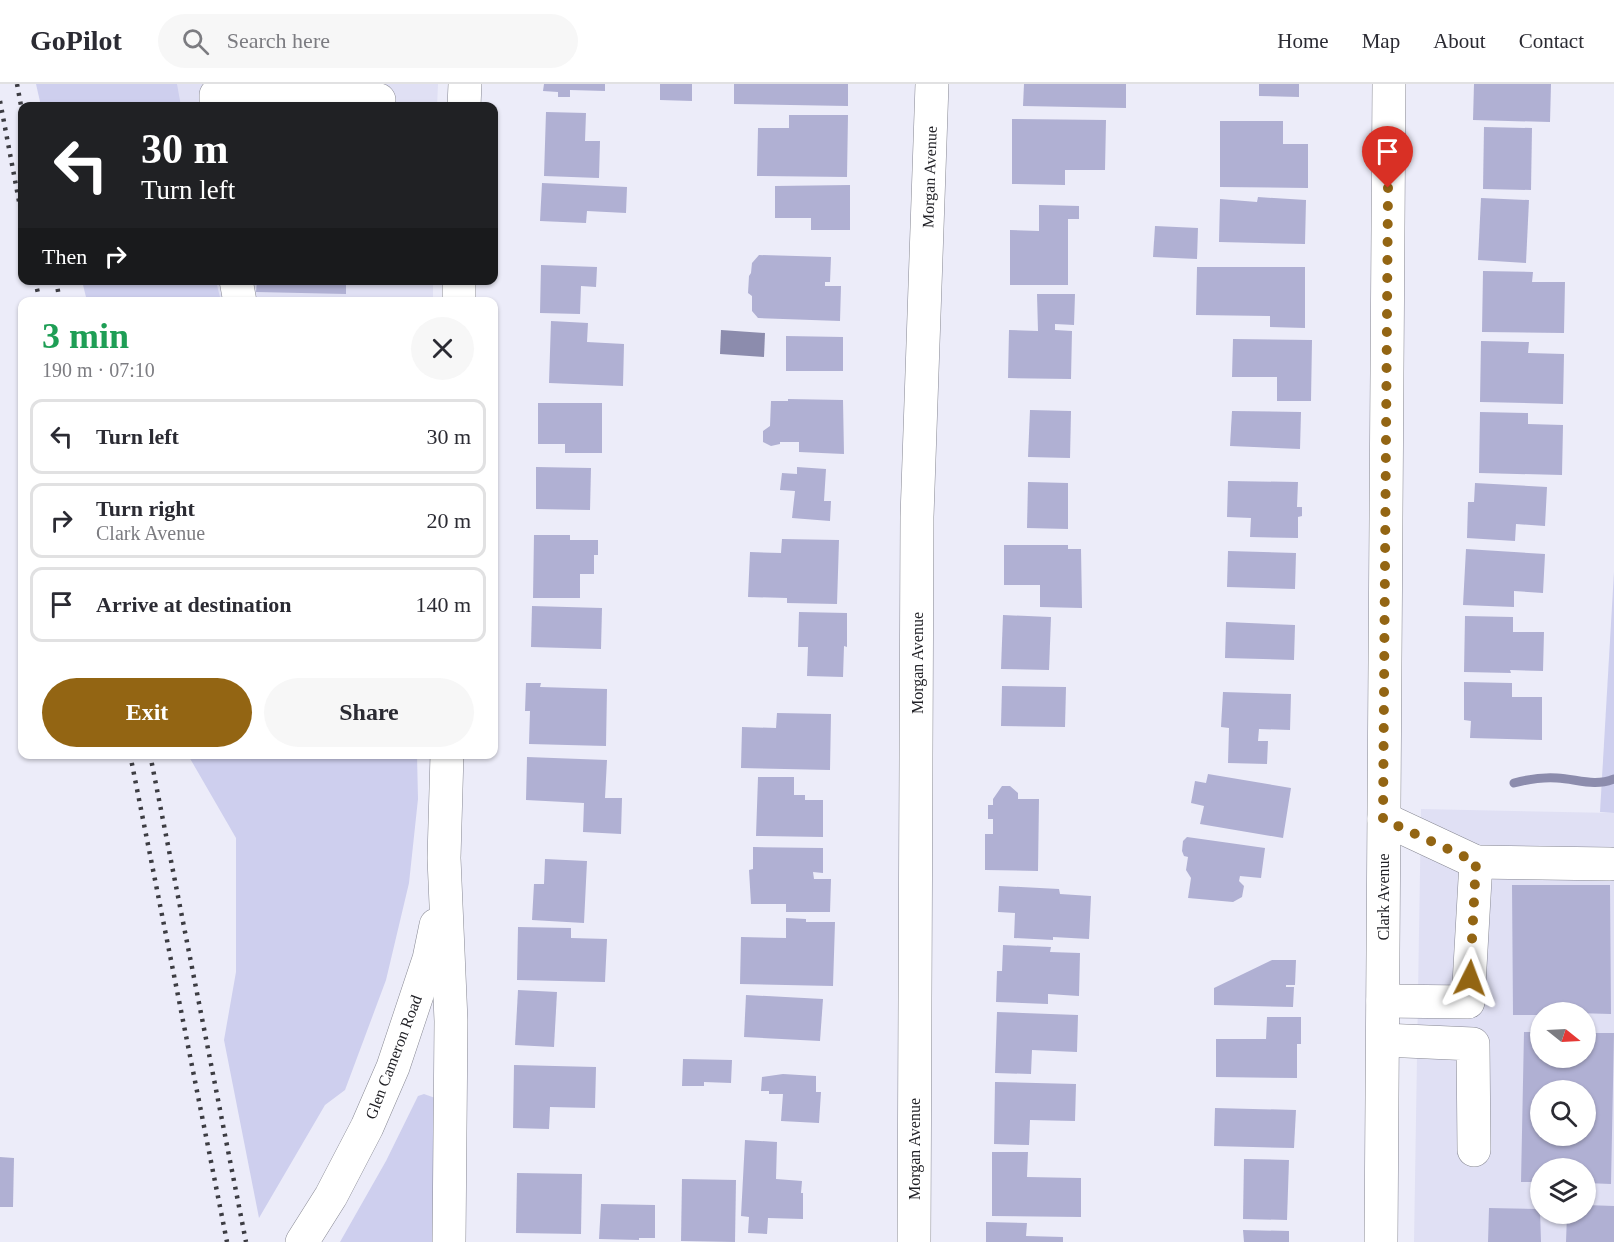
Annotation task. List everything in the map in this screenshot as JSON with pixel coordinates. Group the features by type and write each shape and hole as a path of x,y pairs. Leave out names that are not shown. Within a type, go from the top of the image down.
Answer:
{"street":[{"path":"464,102 465,84"},
{"name":"Morgan Avenue","path":"914,1242 917,517 932,84"},
{"name":"Clark Avenue","path":"1381,1242 1389,84"},
{"path":"216,102 216,95 284,93 380,100"},
{"name":"Glen Cameron Road","path":"447,759 444,858 452,1021 449,1242"},
{"path":"1383,819 1476,862 1610,864"},
{"name":"Glen Cameron Road","path":"302,1242 331,1196 367,1127 393,1067 429,959 444,858"},
{"path":"1383,1001 1468,1002 1476,862"},
{"path":"1383,1040 1473,1044 1474,1150"}],"shaded area":[{"path":"36,84 177,84 180,102 40,102"},
{"path":"108,84 438,84 437,102 110,102"},
{"path":"83,285 217,285 220,297 86,297"},
{"path":"137,285 433,285 433,297 138,297"},
{"path":"721,330 765,333 764,357 720,354"},
{"path":"1614,572 1614,813 1600,812"},
{"path":"190,759 417,759 418,799 409,883 386,980 345,1090 325,1105 259,1218 224,1040 236,972 236,838"},
{"path":"1421,809 1614,813 1614,1242 1414,1242"},
{"path":"424,1094 438,1099 434,1242 340,1242 386,1161 418,1096"}],"building":[{"path":"544,84 605,84 605,91 570,90 570,97 558,97 558,92 543,91"},
{"path":"660,84 692,84 692,101 660,100"},
{"path":"734,84 848,84 848,106 734,104"},
{"path":"1024,84 1126,84 1126,108 1023,106"},
{"path":"1259,84 1299,84 1299,97 1259,96"},
{"path":"1474,84 1551,84 1550,122 1473,120"},
{"path":"546,112 586,113 585,141 600,141 599,178 544,176"},
{"path":"789,115 848,115 847,177 757,176 758,128 789,128"},
{"path":"1012,119 1106,120 1105,170 1065,170 1065,185 1012,184"},
{"path":"1220,121 1283,121 1283,144 1308,144 1308,188 1220,187"},
{"path":"1484,127 1532,128 1531,190 1483,189"},
{"path":"542,183 627,187 626,213 587,211 586,223 540,221"},
{"path":"850,185 850,230 811,230 811,218 775,218 775,186"},
{"path":"1258,197 1306,200 1305,244 1219,242 1220,199 1257,202"},
{"path":"1481,198 1529,200 1526,263 1478,260"},
{"path":"1039,205 1079,206 1079,219 1068,219 1068,285 1010,285 1010,230 1039,231"},
{"path":"1155,226 1198,228 1197,259 1153,257"},
{"path":"759,255 831,257 830,282 825,282 825,286 841,286 840,321 758,318 752,311 752,296 748,293 752,263"},
{"path":"541,265 597,267 596,287 581,286 580,314 540,313"},
{"path":"1197,267 1305,267 1305,328 1270,327 1270,316 1196,315"},
{"path":"1483,271 1533,272 1532,282 1565,282 1564,333 1482,332"},
{"path":"257,285 346,285 346,294 256,292"},
{"path":"1037,294 1075,294 1074,325 1055,324 1055,330 1072,331 1071,379 1008,378 1009,330 1038,331"},
{"path":"551,321 588,323 587,342 624,344 623,386 549,383"},
{"path":"786,336 843,337 843,371 786,371"},
{"path":"1233,339 1312,340 1311,401 1277,401 1277,377 1232,377"},
{"path":"1481,341 1529,342 1528,353 1564,354 1563,404 1480,402"},
{"path":"788,399 843,400 844,454 799,452 799,442 780,442 780,444 771,446 763,442 763,431 770,426 771,401 788,401"},
{"path":"538,403 602,403 602,453 565,453 565,444 538,444"},
{"path":"1030,410 1071,411 1070,458 1028,457"},
{"path":"1232,411 1301,412 1300,449 1230,446"},
{"path":"1480,412 1528,413 1528,424 1563,425 1562,475 1479,473"},
{"path":"536,467 591,468 590,510 536,509"},
{"path":"797,467 826,469 824,501 831,501 830,521 792,518 795,491 780,490 782,473 797,474"},
{"path":"1228,481 1298,482 1297,507 1302,507 1302,516 1298,517 1298,538 1250,537 1251,518 1227,517"},
{"path":"1028,482 1068,483 1068,529 1027,528"},
{"path":"1475,483 1547,487 1545,526 1516,524 1515,541 1467,538 1468,502 1474,502"},
{"path":"534,535 570,535 570,540 598,540 598,555 594,555 594,574 580,574 580,598 533,598"},
{"path":"782,539 839,540 837,604 787,603 787,598 748,597 750,552 781,553"},
{"path":"1004,545 1068,545 1068,549 1081,549 1082,608 1040,607 1040,585 1004,585"},
{"path":"1466,549 1545,554 1543,593 1514,591 1514,607 1463,605"},
{"path":"1228,551 1296,553 1295,589 1227,587"},
{"path":"532,606 602,608 601,649 531,647"},
{"path":"799,612 847,613 847,647 844,646 843,677 807,676 808,647 798,647"},
{"path":"1003,615 1051,617 1049,670 1001,669"},
{"path":"1465,616 1513,617 1513,632 1544,632 1543,671 1464,672"},
{"path":"1226,622 1295,625 1294,660 1225,658"},
{"path":"1464,682 1512,683 1512,697 1542,697 1542,740 1470,738 1471,721 1464,720"},
{"path":"526,683 541,683 540,687 607,689 606,746 529,744 530,711 525,711"},
{"path":"1002,686 1066,687 1065,727 1001,726"},
{"path":"1223,692 1291,694 1290,730 1259,729 1258,741 1268,741 1267,764 1228,763 1229,728 1221,727"},
{"path":"777,713 831,714 830,770 741,768 742,727 776,728"},
{"path":"527,757 607,760 605,798 622,798 621,834 583,832 584,803 526,800"},
{"path":"1208,774 1291,788 1283,838 1200,824 1204,806 1191,803 1195,781 1206,783"},
{"path":"758,777 794,777 794,795 805,795 805,800 823,800 823,837 756,836"},
{"path":"1002,786 1010,786 1018,793 1018,799 1039,799 1038,871 985,870 985,834 993,834 993,819 988,819 988,805 993,805 993,799"},
{"path":"1187,837 1265,848 1261,878 1240,876 1239,881 1244,886 1242,897 1233,902 1188,898 1191,878 1186,870 1188,857 1184,856 1182,851 1183,841"},
{"path":"753,847 823,848 823,873 813,872 814,879 831,879 830,912 786,912 786,904 751,904 749,870 753,869"},
{"path":"545,859 587,861 584,923 532,920 534,884 544,884"},
{"path":"1512,885 1610,885 1611,1014 1596,1014 1596,1002 1530,1002 1530,1015 1513,1015"},
{"path":"999,886 1059,889 1060,894 1091,896 1089,939 1014,938 1015,913 998,912"},
{"path":"786,918 806,919 806,922 835,922 833,986 740,984 741,937 786,938"},
{"path":"518,927 571,928 571,938 607,939 605,982 517,980"},
{"path":"1003,945 1051,947 1050,952 1080,953 1079,996 1048,994 1048,1004 996,1002 997,971 1002,971"},
{"path":"1272,960 1296,960 1295,985 1286,985 1286,987 1294,987 1293,1007 1214,1005 1214,988"},
{"path":"518,990 557,992 554,1047 515,1045"},
{"path":"746,995 823,999 820,1041 744,1037"},
{"path":"997,1012 1078,1015 1077,1052 1032,1050 1031,1074 995,1073"},
{"path":"1267,1017 1301,1017 1301,1044 1297,1044 1297,1078 1216,1077 1216,1039 1266,1039"},
{"path":"1524,1032 1530,1032 1530,1068 1596,1068 1596,1033 1614,1033 1611,1184 1596,1183 1596,1158 1530,1158 1530,1182 1521,1182"},
{"path":"683,1059 732,1060 731,1083 704,1082 704,1086 682,1086"},
{"path":"514,1065 596,1067 595,1108 550,1107 549,1129 513,1128"},
{"path":"783,1074 816,1076 816,1092 821,1092 819,1123 781,1121 783,1094 769,1094 769,1091 761,1091 762,1077"},
{"path":"995,1082 1076,1084 1075,1121 1030,1120 1029,1145 994,1144"},
{"path":"1215,1108 1296,1110 1294,1148 1214,1146"},
{"path":"745,1140 777,1142 776,1179 802,1181 803,1219 768,1218 767,1234 748,1233 749,1217 741,1216"},
{"path":"992,1152 1028,1152 1027,1177 1081,1178 1081,1217 992,1216"},
{"path":"0,1157 14,1158 13,1207 0,1207"},
{"path":"1244,1159 1289,1160 1287,1220 1243,1219"},
{"path":"517,1173 582,1174 581,1234 516,1233"},
{"path":"682,1179 736,1180 735,1242 681,1241"},
{"path":"601,1204 655,1205 655,1238 599,1239"},
{"path":"1596,1205 1614,1206 1614,1242 1566,1242 1567,1224 1596,1224"},
{"path":"1489,1208 1530,1209 1530,1224 1540,1224 1541,1242 1488,1242"},
{"path":"986,1222 1027,1223 1026,1236 1063,1237 1063,1242 986,1242"},
{"path":"1243,1230 1289,1231 1289,1242 1244,1242"}],"waterway":[{"path":"1514,783 1546,778 1592,782 1614,779"}],"railway":[{"path":"17,84 20,102"},
{"path":"0,101 18,196"},
{"path":"36,285 39,297"},
{"path":"57,285 59,297"},
{"path":"131,759 227,1242"},
{"path":"151,759 246,1242"}],"route":[{"path":"1388,188 1383,819 1476,862 1470,978"}]}
